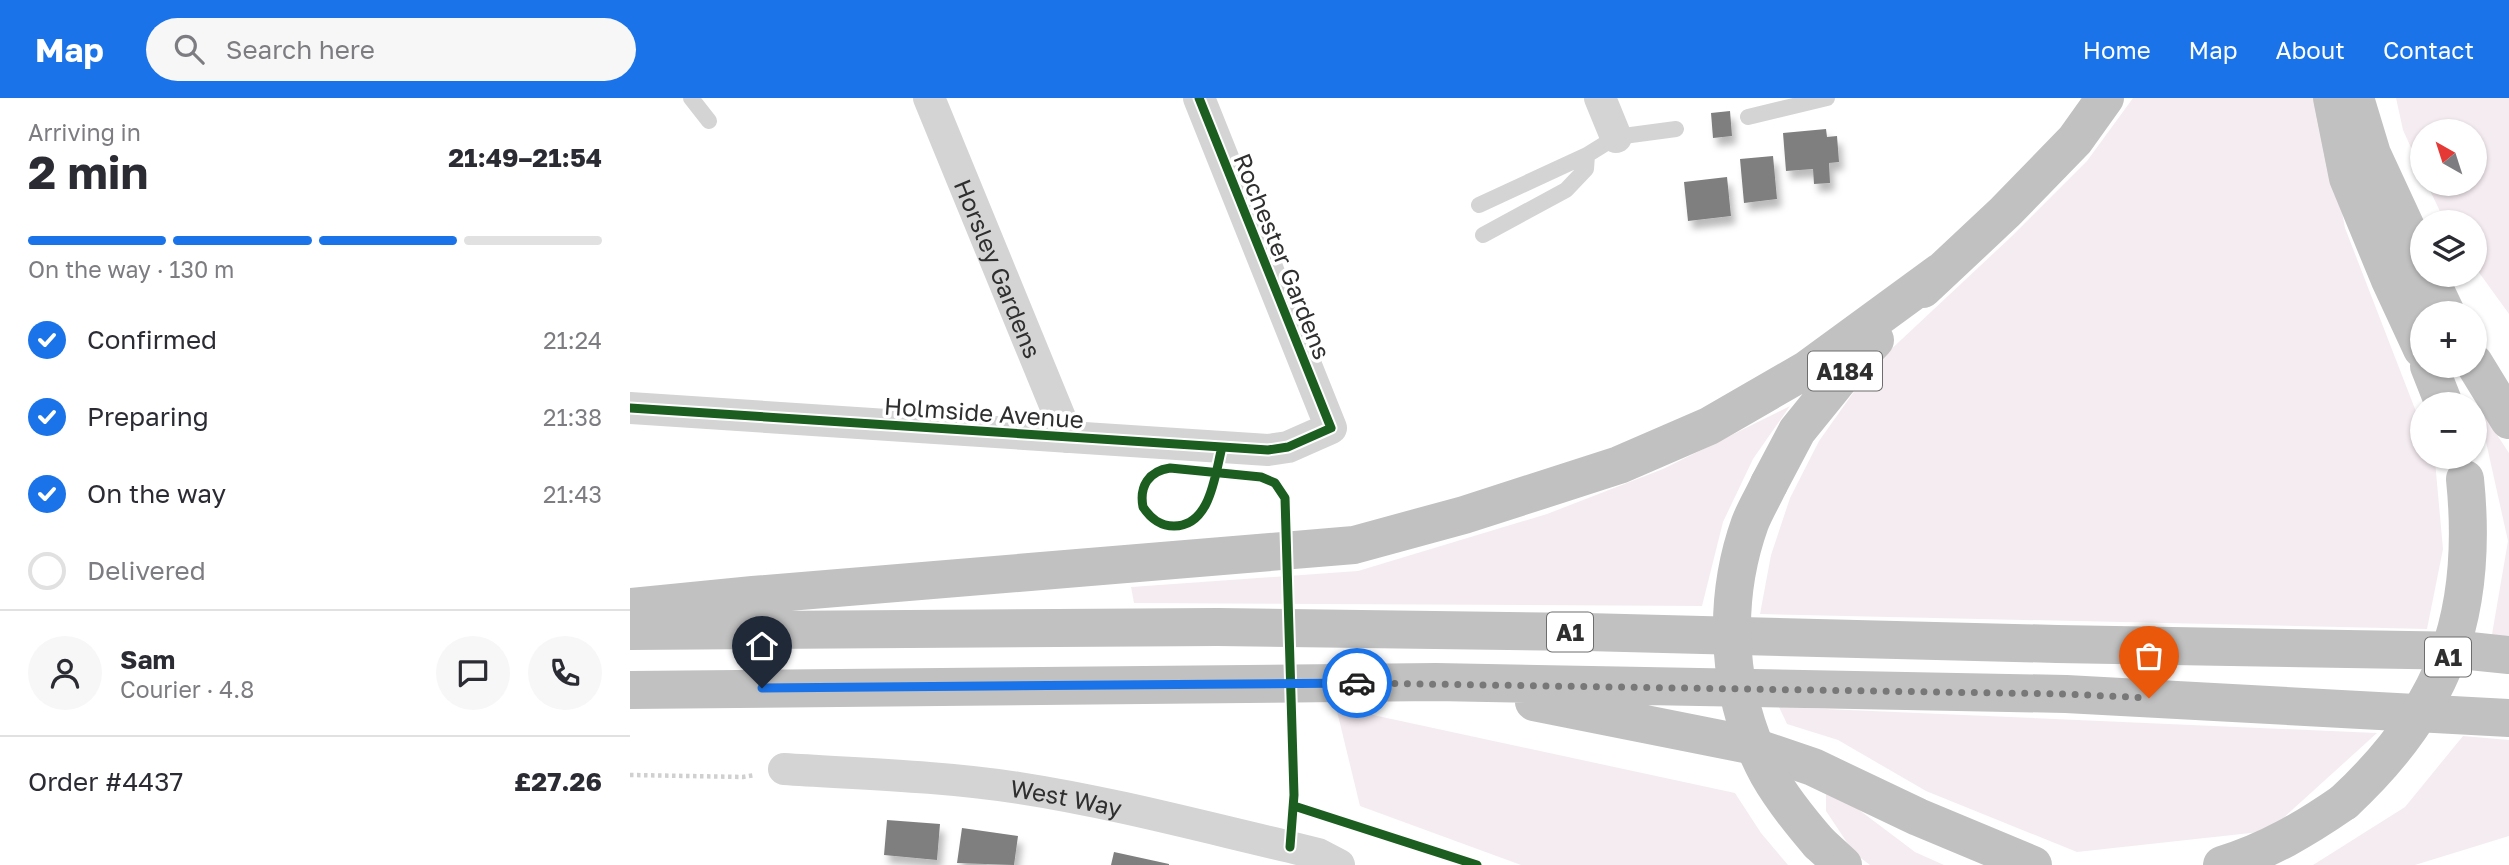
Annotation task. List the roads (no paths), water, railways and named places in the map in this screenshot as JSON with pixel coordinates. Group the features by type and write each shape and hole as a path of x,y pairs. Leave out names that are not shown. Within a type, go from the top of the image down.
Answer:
{"highway":[{"name":"A184","path":"1831,854 1791,810 1768,774 1750,734 1737,682 1732,650 1732,607 1750,523 1797,431 1848,368 1940,272 2006,212 2075,140 2105,98"},
{"path":"2332,98 2348,178 2410,323"},
{"path":"2355,98 2372,154 2410,236"},
{"name":"A184","path":"630,607 1354,545 1464,515 1619,465 1709,426 1806,370 1940,272"},
{"path":"2483,378 2509,420"},
{"name":"A1","path":"2222,865 2254,855 2301,832 2344,802 2377,771 2406,737 2430,698 2448,657 2461,614 2469,569 2470,524 2463,469"},
{"name":"A1","path":"630,631 1205,627 1409,629 2057,645 2470,651 2509,656"},
{"name":"A1","path":"1436,682 1745,744 1813,767 1918,817 2033,865"},
{"name":"A1","path":"630,690 1436,682 2066,694 2509,718"}],"street":[{"name":"Horsley Gardens","path":"929,98 1068,437"},
{"name":"Rochester Gardens","path":"1199,98 1331,428"},
{"path":"1600,98 1616,137"},
{"name":"Holmside Avenue","path":"630,408 1269,450 1288,447 1331,428"},
{"name":"West Way","path":"784,769 941,778 1029,789 1290,847 1318,854 1339,865"}],"lane":[{"path":"691,98 709,121"},
{"path":"1748,117 1827,98"},
{"path":"1479,205 1587,155 1616,137 1676,130"},
{"path":"1483,235 1566,190 1586,169 1587,155"}]}
